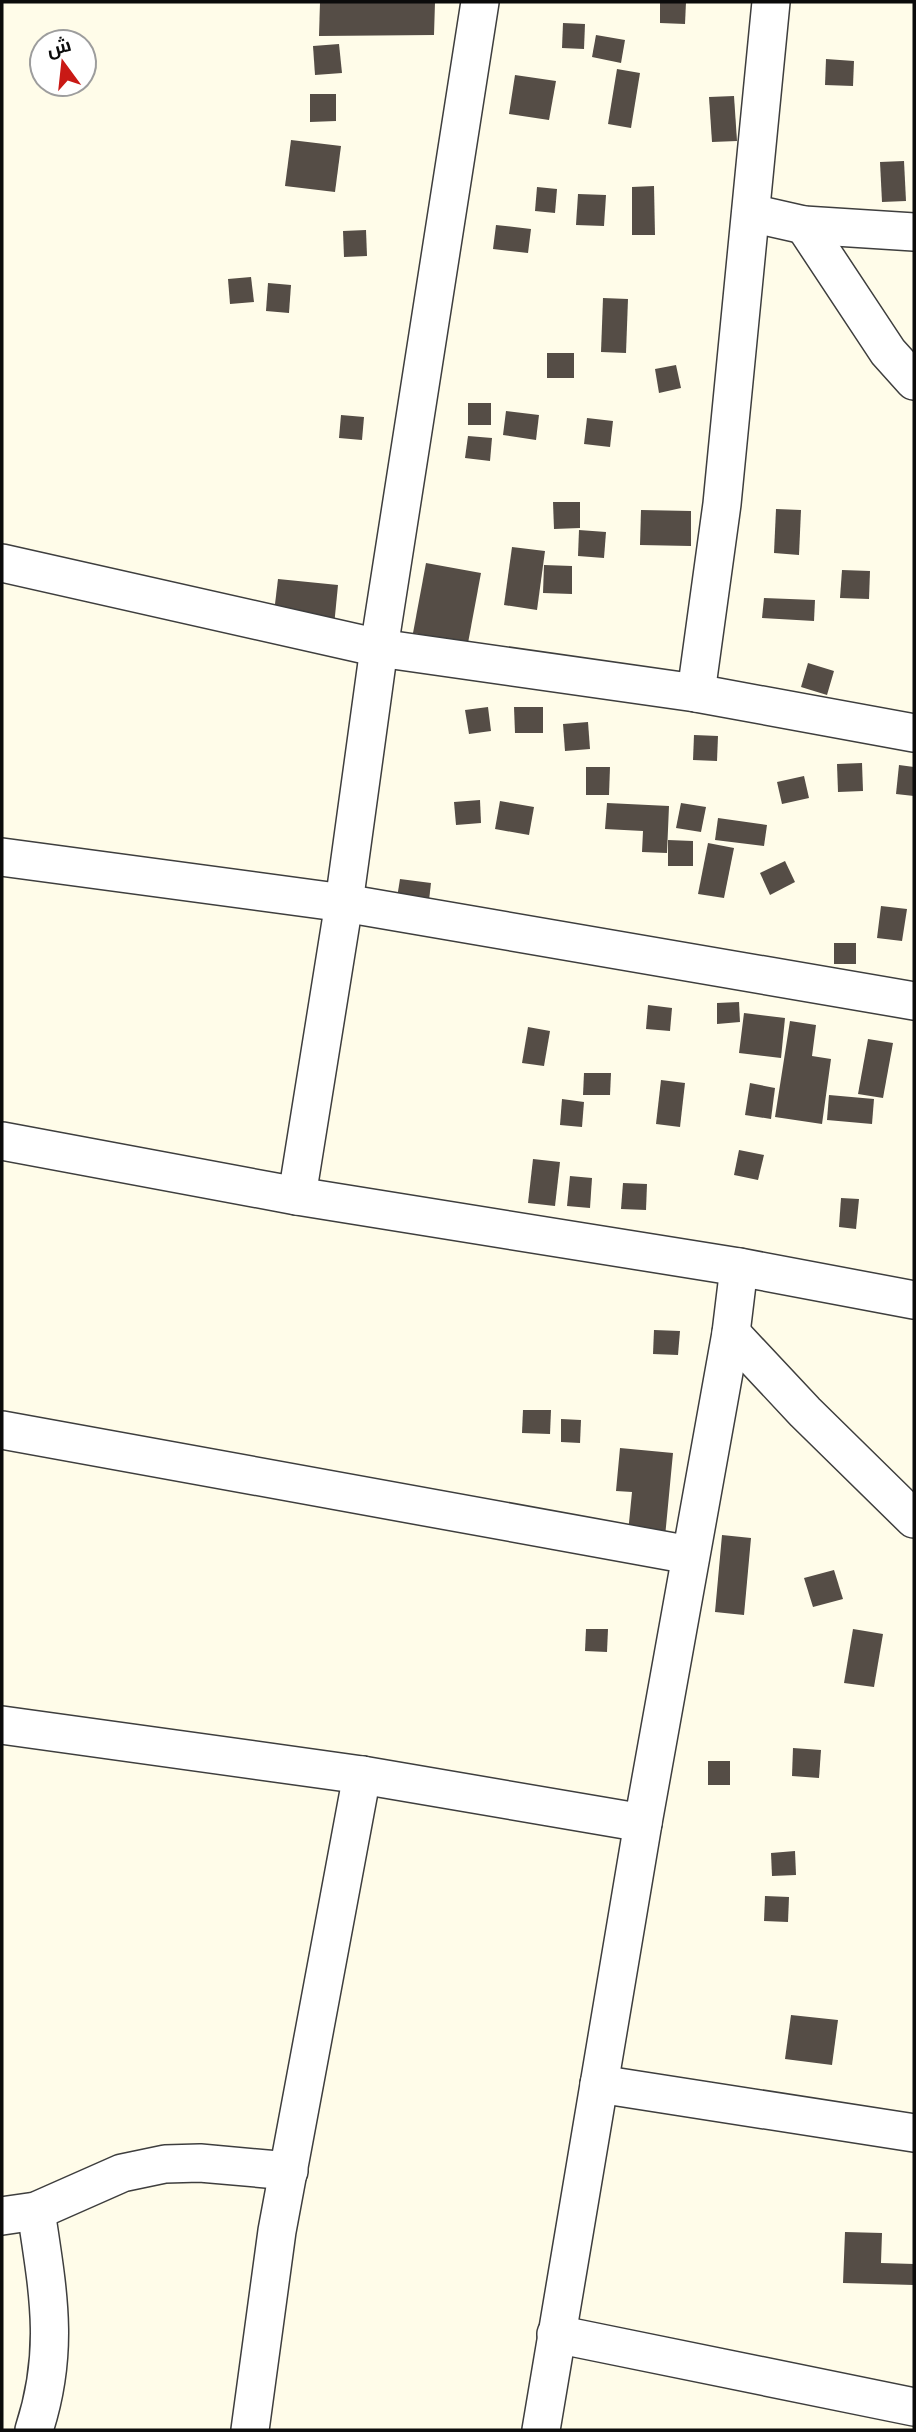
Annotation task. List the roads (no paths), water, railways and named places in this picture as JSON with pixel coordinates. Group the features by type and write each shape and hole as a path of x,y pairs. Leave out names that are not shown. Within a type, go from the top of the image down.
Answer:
{"street":[{"path":"297,1196 480,2"},
{"path":"696,693 722,504 771,2"},
{"path":"751,213 804,225 914,232"},
{"path":"804,225 888,352 914,381"},
{"path":"2,563 379,648 696,693 914,733"},
{"path":"2,857 344,903 914,1001"},
{"path":"2,1141 297,1196 739,1268 914,1300"},
{"path":"541,2430 643,1823 731,1333 739,1268"},
{"path":"731,1333 805,1412 914,1519"},
{"path":"2,1430 690,1555"},
{"path":"2,1725 362,1775 643,1823"},
{"path":"250,2430 277,2231 362,1775"},
{"path":"599,2084 914,2133"},
{"path":"34,2430 50,2358 49,2301 19,2213 122,2173 164,2164 200,2163 289,2171"},
{"path":"556,2334 914,2407"}]}
